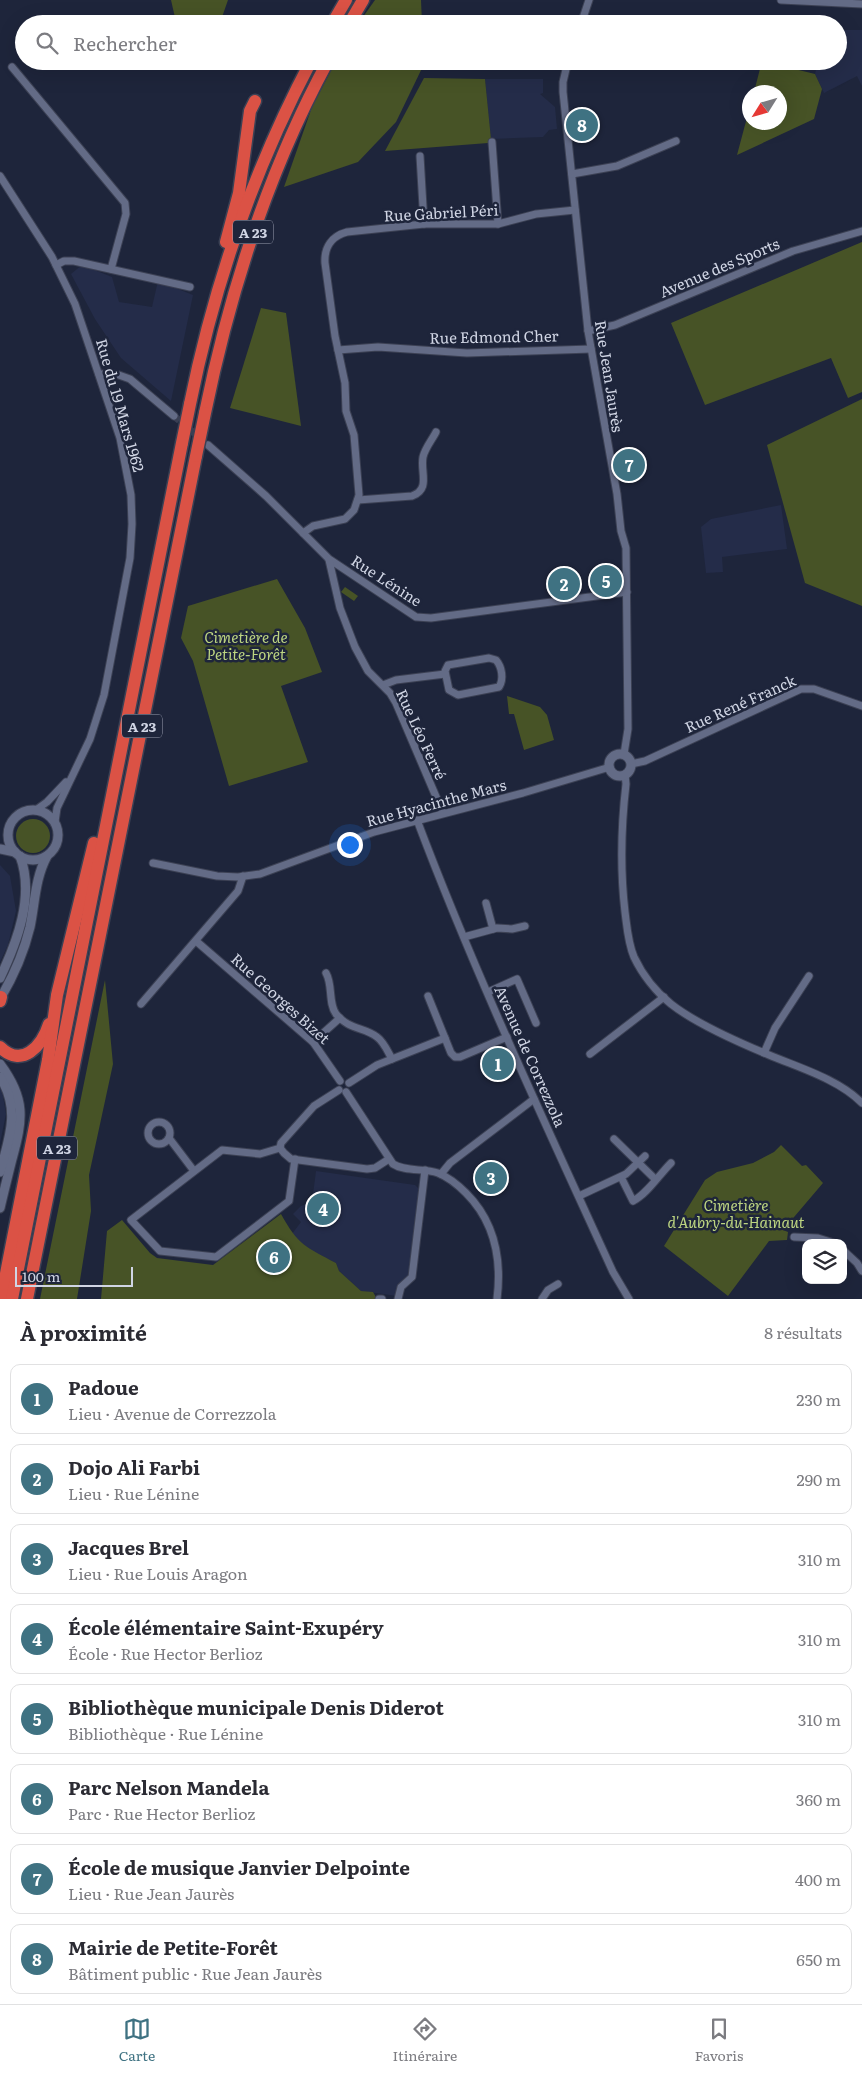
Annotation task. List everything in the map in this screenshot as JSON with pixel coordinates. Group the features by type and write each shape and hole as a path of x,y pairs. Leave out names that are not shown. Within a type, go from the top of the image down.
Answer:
{"highway":[{"path":"337,15 346,0"},
{"path":"354,15 363,0"},
{"name":"A 23","path":"12,1299 94,890 109,800 203,343 219,289 256,182 284,116 307,70"},
{"name":"A 23","path":"27,1299 204,413 226,323 255,226 280,161 324,70"},
{"path":"219,289 224,254 240,185 250,111 255,101"},
{"path":"0,1047 16,1056 28,1054 35,1048 46,1032 95,842 109,800"},
{"path":"1,1299 48,1060 57,995"}],"street":[{"path":"584,15 589,0"},
{"path":"781,0 862,4"},
{"path":"12,67 125,203 126,214 111,269"},
{"name":"Rue Jean Jaurès","path":"566,70 563,92 588,331 616,487 621,531 626,548 628,730 624,754"},
{"path":"572,174 617,166 676,140"},
{"path":"492,142 498,224"},
{"path":"420,156 424,224"},
{"name":"Rue du 19 Mars 1962","path":"0,176 56,265 79,313 120,438 127,467 132,505 132,534 127,578 102,703 86,748 57,808 55,822"},
{"name":"Rue Gabriel Péri","path":"358,500 354,435 346,411 345,383 338,350 325,259 330,242 347,232 424,224 498,224 536,214 575,210"},
{"name":"Avenue des Sports","path":"588,331 615,325 800,248 862,231"},
{"path":"56,265 68,260 190,287"},
{"name":"Rue Edmond Cher","path":"338,350 378,347 467,353 591,349"},
{"path":"99,374 120,375 130,379 174,416"},
{"path":"303,533 313,526 346,519 354,510 358,500 412,496 419,492 424,482 423,455 436,432"},
{"name":"Rue Lénine","path":"208,445 266,496 329,559 413,615 423,618 627,592"},
{"name":"Rue Léo Ferré","path":"329,559 338,602 350,636 365,666 396,702 443,813"},
{"path":"492,658 500,664 502,680 501,685 496,688 458,695 449,690 445,674 445,669 450,664 492,658"},
{"path":"383,685 396,680 445,674"},
{"name":"Rue René Franck","path":"631,764 645,761 801,689 814,689 862,706"},
{"path":"617,754 624,754 629,758 631,764 625,774 615,774 610,766 612,758 617,754"},
{"name":"Rue Hyacinthe Mars","path":"153,863 206,874 243,876 272,870 374,832 517,794 610,766"},
{"path":"625,774 621,872 628,937 637,962 647,978 664,997 682,1011 764,1053 840,1086 862,1104"},
{"name":"Rue du 19 Mars 1962","path":"36,810 51,798 71,776"},
{"path":"0,831 20,814 36,810 47,814 55,822 58,829 58,840 54,849 47,856 39,877 26,943 0,999"},
{"name":"Avenue de Correzzola","path":"417,820 464,937 534,1099 616,1277 629,1299"},
{"path":"0,978 14,947 22,916 25,876 17,854 8,838 10,824"},
{"path":"0,849 34,860 47,856"},
{"path":"141,1004 238,890 243,876"},
{"path":"486,903 493,929"},
{"path":"464,937 493,929 512,929 525,926"},
{"name":"Rue Georges Bizet","path":"196,941 313,1042 340,1081"},
{"path":"326,973 330,983 333,1007 340,1018 355,1028 377,1036 392,1059"},
{"path":"764,1053 775,1028 809,976"},
{"path":"488,992 517,980 536,1023"},
{"path":"428,996 452,1055 459,1058 507,1037"},
{"path":"590,1054 664,997"},
{"path":"313,1042 340,1018"},
{"path":"280,1148 281,1143 312,1108 350,1087 349,1083 374,1067 445,1038"},
{"path":"0,1064 16,1090 21,1118 0,1208"},
{"path":"0,1077 10,1096 13,1116 11,1132 0,1172"},
{"path":"349,1083 344,1080 340,1081 338,1086 389,1159 399,1167 441,1174 470,1198 489,1226 498,1258 497,1299"},
{"path":"441,1174 450,1163 534,1099"},
{"path":"169,1138 194,1171"},
{"path":"614,1139 654,1179"},
{"path":"280,1148 287,1157 295,1159 371,1169 389,1159"},
{"path":"280,1148 260,1154 224,1149 131,1220 160,1251 210,1258 216,1257 289,1201 295,1159"},
{"path":"579,1196 630,1172 645,1156"},
{"path":"620,1177 633,1201 642,1197 654,1179 671,1163"},
{"path":"398,1299 401,1287 412,1277 425,1170"},
{"path":"794,1238 821,1239"},
{"path":"847,1254 862,1271"},
{"path":"542,1299 548,1290 558,1284"}],"shaded area":[{"path":"847,30 862,30 862,86 857,76 824,93 815,74 816,70 847,70"},
{"path":"485,79 543,79 543,93 540,94 555,107 557,129 549,130 543,137 491,139"},
{"path":"82,265 112,277 119,302 152,307 158,281 193,295 171,401 121,358 95,319 71,274"},
{"path":"781,505 787,549 722,557 723,572 706,573 701,527 711,519"},
{"path":"0,865 10,876 16,911 8,945 0,962"},
{"path":"0,1087 6,1114 0,1143"},
{"path":"316,1171 415,1185 419,1189 414,1227 416,1230 412,1260 410,1262 410,1277 398,1284 397,1296 361,1291 339,1271 336,1263 309,1250 292,1234 301,1222 293,1214 301,1206 312,1202"}],"green space":[{"path":"171,0 228,0 223,15 174,15"},
{"path":"375,0 421,0 422,15 364,15"},
{"path":"331,70 421,70 396,122 358,162 284,187 312,107"},
{"path":"760,70 799,70 815,74 822,89 814,119 737,155 744,130 787,130 787,85 756,85"},
{"path":"424,78 485,79 491,139 488,143 385,151"},
{"path":"862,242 862,392 848,398 831,358 705,405 671,323"},
{"path":"261,308 286,313 301,426 230,408"},
{"path":"862,399 862,606 805,583 767,445"},
{"name":"Cimetière de Petite-Forêt","path":"277,579 305,628 322,672 281,686 308,762 229,786 193,661 181,638 188,606"},
{"path":"345,587 358,596 354,601 341,592"},
{"path":"507,696 540,707 547,715 554,740 524,750 514,714 509,714"},
{"path":"33,819 45,824 50,836 45,848 33,853 21,848 16,836 21,824"},
{"path":"105,980 113,1064 89,1175 91,1211 77,1299 40,1299"},
{"name":"Cimetière d'Aubry-du-Hainaut","path":"781,1145 802,1166 806,1165 823,1183 783,1230 788,1232 787,1240 769,1241 728,1296 664,1246 705,1180 717,1172 753,1163 774,1152"},
{"path":"281,1214 298,1239 317,1253 336,1263 339,1271 361,1291 373,1292 377,1299 101,1299 107,1231 122,1220 150,1253 157,1258 213,1265"}],"tunnel":[{"path":"174,416 200,438"}],"place":[{"name":"Mairie de Petite-Forêt","path":"582,125"},
{"name":"École de musique Janvier Delpointe","path":"629,465"},
{"name":"Bibliothèque municipale Denis Diderot","path":"606,581"},
{"name":"Dojo Ali Farbi","path":"564,584"},
{"name":"Padoue","path":"498,1064"},
{"name":"Jacques Brel","path":"491,1178"},
{"name":"École élémentaire Saint-Exupéry","path":"323,1209"},
{"name":"Parc Nelson Mandela","path":"274,1257"}]}
